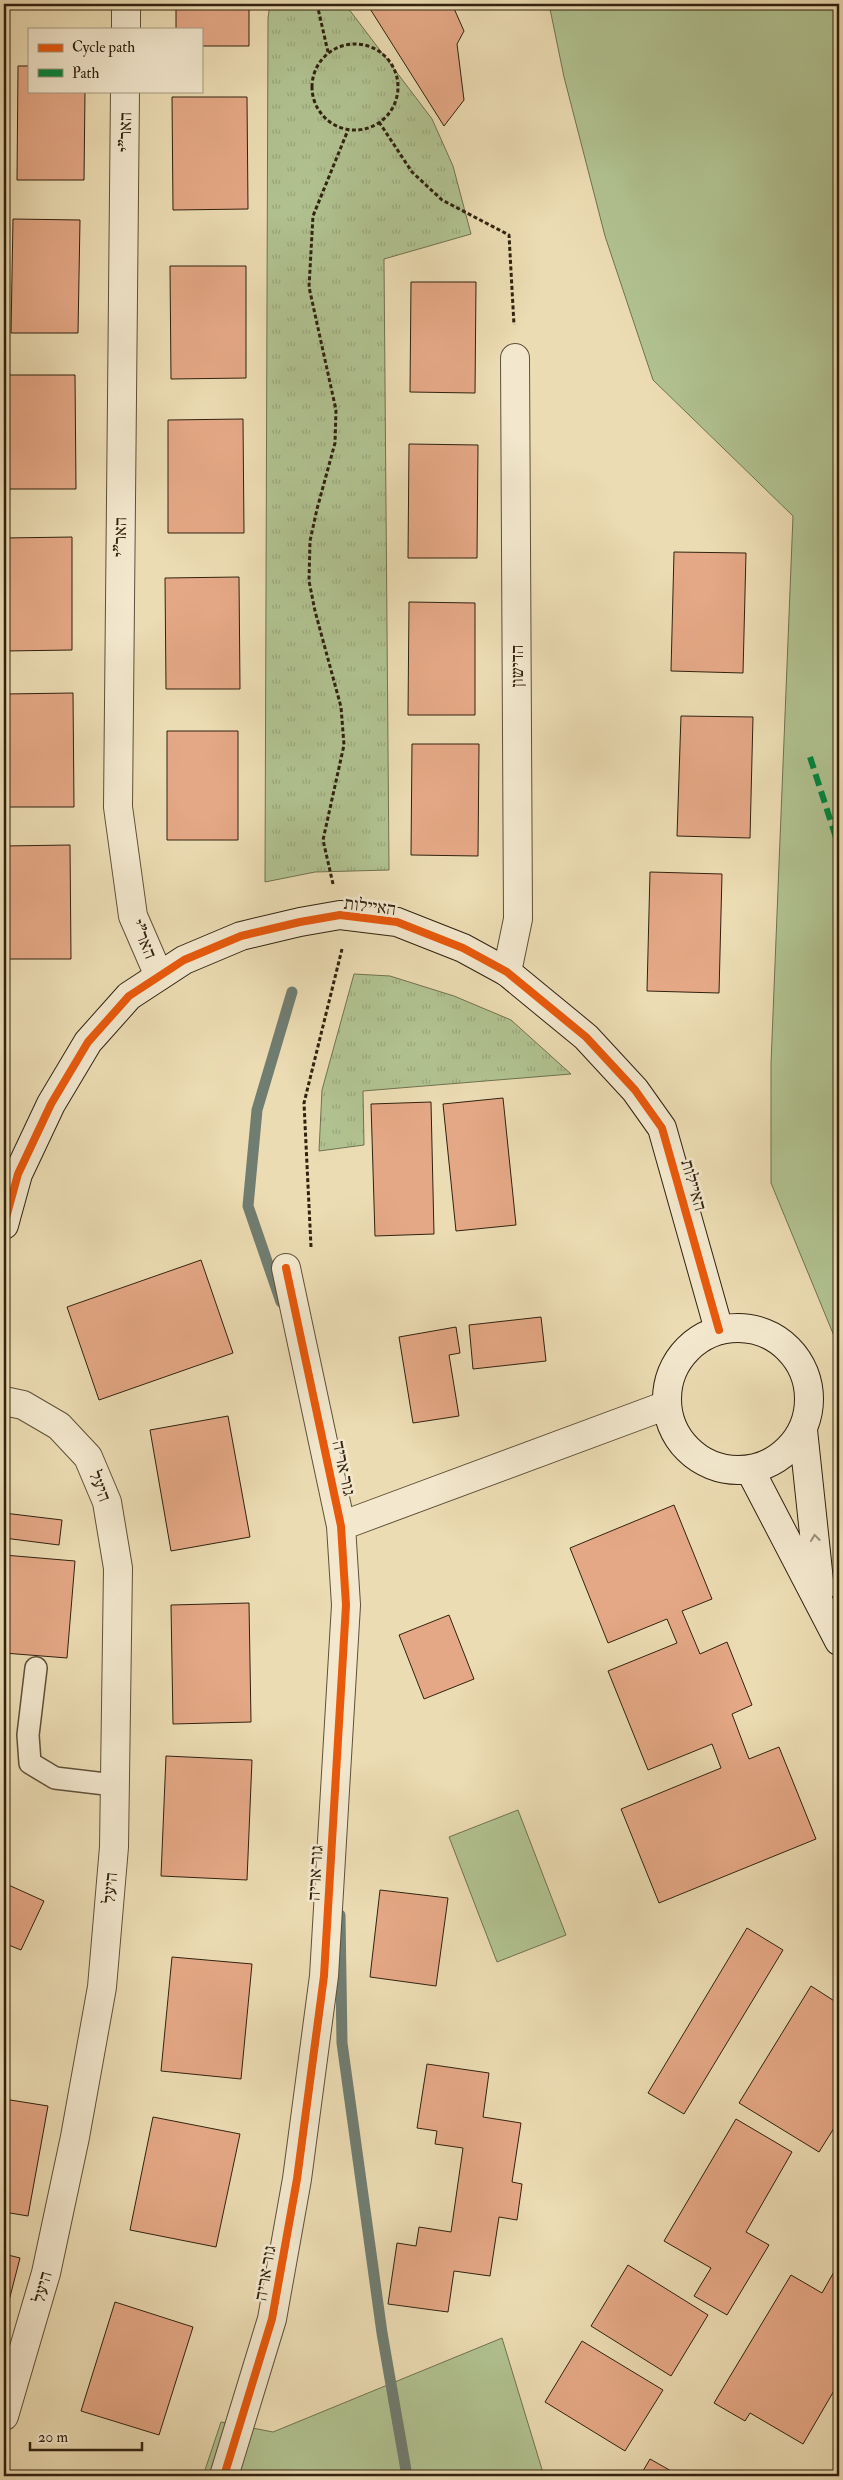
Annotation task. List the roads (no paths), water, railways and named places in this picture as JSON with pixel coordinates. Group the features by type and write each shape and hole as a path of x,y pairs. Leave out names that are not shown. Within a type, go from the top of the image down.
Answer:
{"street":[{"path":"126,4 126,28"},
{"name":"האר\"י","path":"125,92 118,807 133,916 159,976"},
{"name":"הדישון","path":"507,972 518,919 515,358"},
{"name":"האיילות","path":"4,1225 18,1174 51,1104 88,1042 129,996 184,960 241,936 300,922 345,916 397,922 463,948 507,972 586,1037 635,1090 662,1128 719,1330"},
{"name":"גור אריה","path":"224,2476 272,2319 297,2179 324,1976 346,1605 341,1526 286,1268"},
{"path":"743,1328 767,1333 786,1345 800,1363 809,1385 810,1408 803,1430 790,1449 772,1462 750,1470 727,1470 706,1463 686,1448 673,1428 667,1404 669,1380 680,1358 697,1341 719,1330 743,1328"},
{"name":"היעל","path":"4,1401 23,1404 59,1426 88,1457 108,1502 118,1568 114,1847 102,1987 75,2137 46,2273 4,2416"},
{"name":"גור אריה","path":"341,1526 667,1404"},
{"path":"803,1430 822,1604"},
{"path":"750,1470 822,1604 839,1641"}],"lane":[{"path":"36,1668 28,1734 30,1763 55,1778 114,1785"}],"waterway":[{"path":"281,1302 248,1206 257,1110 292,992"},
{"path":"340,1915 342,2043 382,2333 407,2476"}]}
